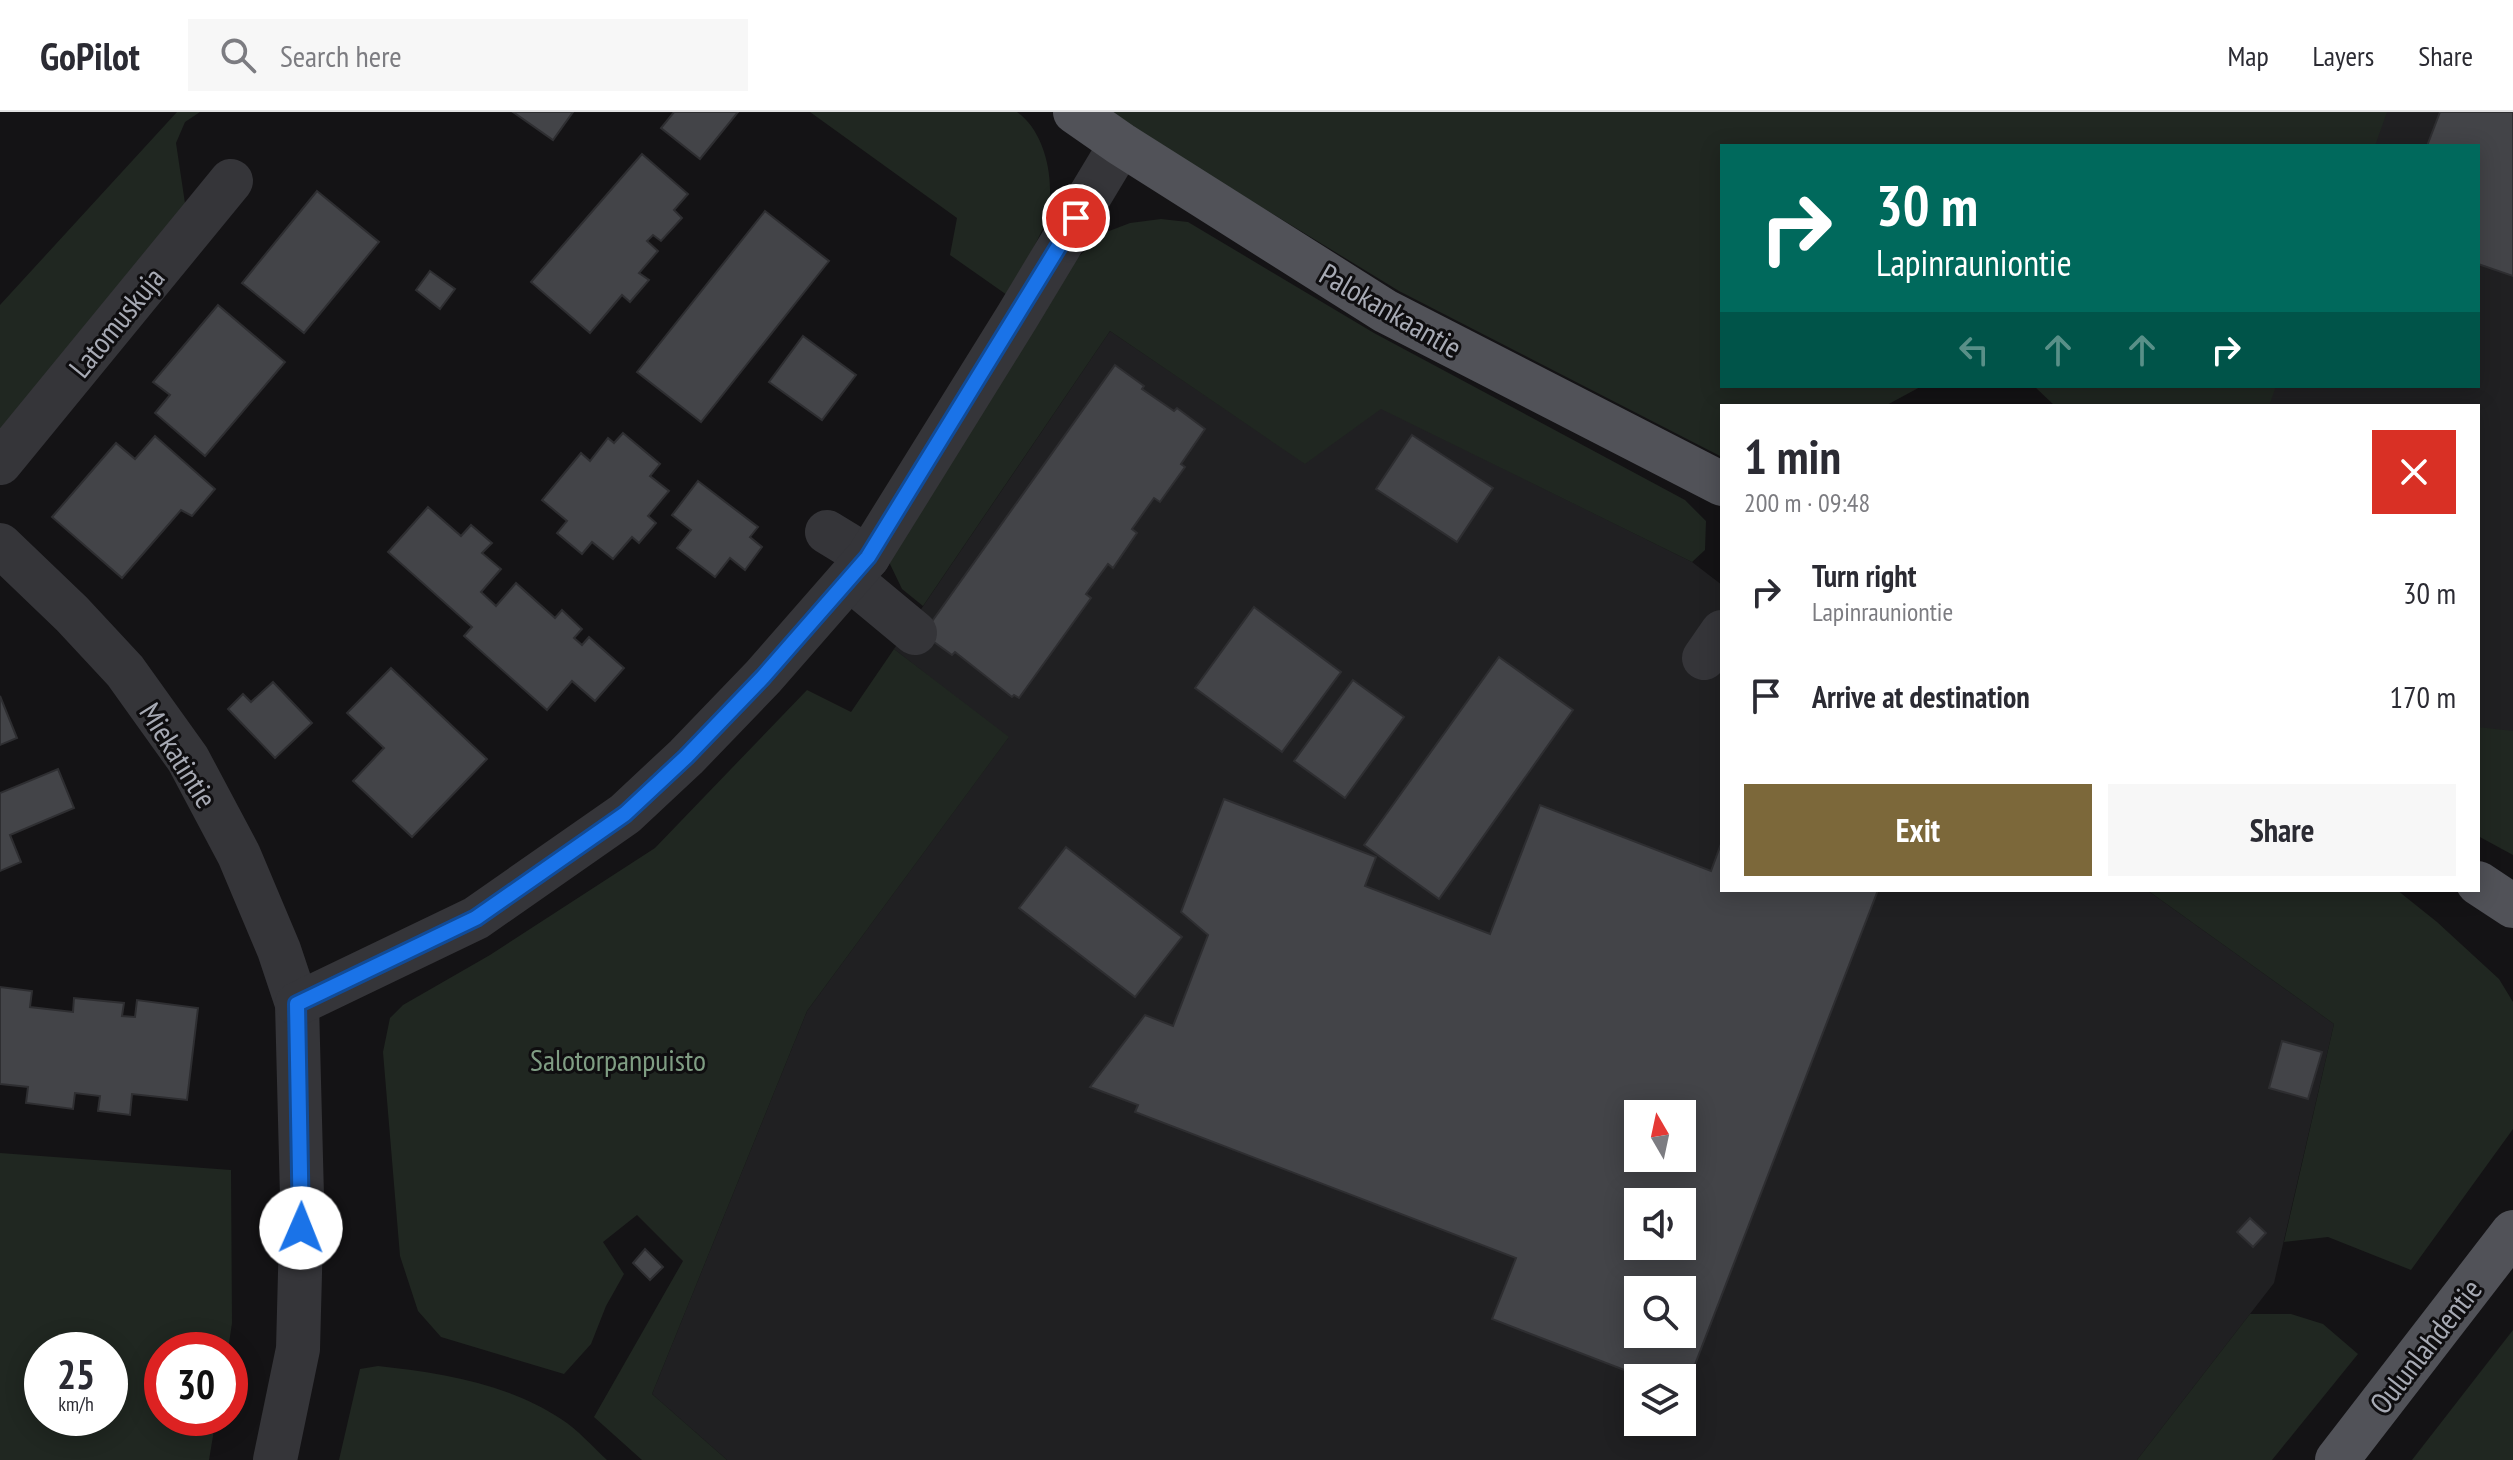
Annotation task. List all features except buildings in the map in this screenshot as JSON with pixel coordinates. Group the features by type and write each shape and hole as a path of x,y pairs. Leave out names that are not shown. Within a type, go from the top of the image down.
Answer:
{"main road":[{"name":"Palokankaantie","path":"1075,112 1385,311 1720,483"},
{"path":"2480,884 2513,906"},
{"name":"Oulunlahdentie","path":"2337,1460 2513,1232"}],"street":[{"path":"297,1004 476,918 625,814 686,757 859,568 1017,317 1121,144"},
{"name":"Latomuskuja","path":"0,463 231,181"},
{"path":"827,532 915,633"},
{"name":"Miekatintie","path":"0,545 72,614 125,671 188,759 239,855 279,950 297,1004 302,1197 298,1349 275,1460"}],"shaded area":[{"path":"2347,112 2513,112 2513,777 2480,759 2480,404 2242,404 2248,388 2480,388 2480,144 2336,144"},
{"path":"1110,331 1305,463 1381,408 1692,562 1720,583 1720,892 2150,892 2334,1024 2274,1283 2137,1460 727,1460 652,1394 807,1011 1008,738 894,649"}],"green space":[{"path":"177,112 200,112 185,122 176,143 186,210 0,436 0,305"},
{"path":"810,112 1017,112 1028,122 1037,135 1048,166 1050,199 1043,228 1007,295 950,255 957,218"},
{"path":"1110,112 2387,112 2376,144 1720,144 1720,388 1918,388 1889,404 1720,404 1720,456 1399,291"},
{"path":"1161,219 1188,222 1374,333 1685,500 1706,521 1705,550 1692,562 1381,409 1305,464 1110,331 923,606 902,589 889,562 1074,261 1104,233 1130,223"},
{"path":"2036,388 2275,388 2270,404 2053,404"},
{"name":"Salotorpanpuisto","path":"894,649 1009,737 807,1011 652,1394 727,1460 642,1460 594,1417 683,1261 637,1215 603,1242 624,1274 606,1306 591,1344 564,1374 441,1337 418,1311 400,1256 383,1052 390,1018 403,1005 490,955 655,848 807,690 851,712"},
{"path":"2480,727 2513,731 2513,855 2480,837"},
{"path":"2150,892 2400,892 2499,979 2513,1002 2513,1129 2411,1270 2328,1237 2284,1242 2334,1024"},
{"path":"0,1153 231,1170 231,1332 144,1332 144,1436 213,1436 209,1460 0,1460"},
{"path":"2250,1314 2291,1314 2323,1324 2358,1354 2272,1460 2137,1460"},
{"path":"2513,1330 2513,1460 2412,1460"},
{"path":"378,1366 449,1376 518,1397 567,1423 607,1460 339,1460 360,1369"}],"route":[{"path":"301,1228 297,1004 476,918 625,814 686,757 763,677 868,557 1076,218"}]}
